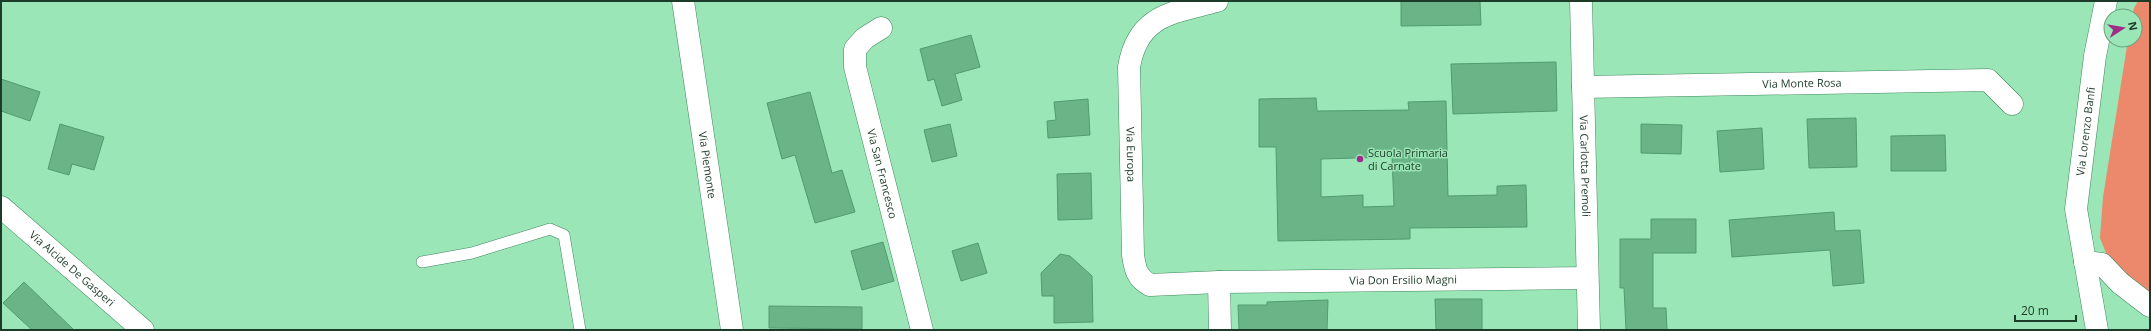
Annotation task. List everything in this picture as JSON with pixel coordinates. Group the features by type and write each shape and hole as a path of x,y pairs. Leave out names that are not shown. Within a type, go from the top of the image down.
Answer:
{"street":[{"name":"Via Piemonte","path":"683,1 732,330"},
{"name":"Via Europa","path":"1217,1 1172,13 1152,22 1145,29 1131,54 1129,67 1133,255 1137,274 1140,280 1150,286 1219,282"},
{"name":"Via Carlotta Premoli","path":"1581,1 1589,330"},
{"name":"Via Lorenzo Banfi","path":"2097,330 2076,209 2095,56 2106,1"},
{"name":"Via San Francesco","path":"881,28 865,38 855,49 855,67 922,330"},
{"name":"Via Monte Rosa","path":"1583,87 1988,80 2012,104"},
{"name":"Via Alcide De Gasperi","path":"1,207 144,330"},
{"path":"2085,262 2102,264 2120,283 2150,306"},
{"name":"Via Don Ersilio Magni","path":"1219,282 1587,278"},
{"path":"1219,282 1220,330"}],"lane":[{"path":"422,262 472,253 550,229 564,235 580,330"}],"shaded area":[{"path":"2138,1 2150,1 2150,297 2121,273 2106,253 2100,238 2103,197 2127,48 2143,48 2143,8 2134,8"}],"building":[{"path":"1401,1 1480,1 1481,25 1401,26"},
{"path":"971,35 980,67 955,74 962,100 942,106 934,79 928,81 920,49"},
{"path":"1556,62 1557,111 1453,114 1451,64"},
{"path":"1,79 40,92 30,121 1,111"},
{"path":"810,92 832,173 842,170 855,212 815,223 795,155 782,159 767,103"},
{"path":"1316,98 1317,111 1409,110 1408,102 1446,101 1448,196 1497,195 1497,186 1526,185 1527,227 1410,228 1410,239 1278,241 1276,147 1259,147 1259,99","holes":["1392,157 1394,206 1363,207 1363,195 1321,197 1321,159"]},
{"path":"1088,99 1090,135 1048,138 1047,121 1056,120 1054,102"},
{"path":"1856,118 1857,167 1809,168 1807,119"},
{"path":"60,124 104,137 94,170 72,164 69,175 48,169"},
{"path":"950,124 957,156 932,162 924,130"},
{"path":"1641,124 1682,125 1681,154 1641,153"},
{"path":"1762,128 1764,169 1720,172 1717,131"},
{"path":"1945,135 1946,171 1891,171 1891,136"},
{"path":"1091,173 1092,219 1058,220 1057,174"},
{"path":"1834,212 1835,231 1860,230 1864,283 1833,286 1830,250 1732,257 1729,220"},
{"path":"1651,219 1696,219 1696,253 1653,253 1653,308 1666,308 1667,330 1626,330 1624,288 1620,288 1620,239 1651,239"},
{"path":"883,242 894,281 862,290 851,251"},
{"path":"978,243 987,273 961,281 952,251"},
{"path":"1060,254 1070,256 1092,276 1093,322 1054,323 1054,296 1042,296 1041,273"},
{"path":"24,282 74,330 32,330 3,303"},
{"path":"1435,299 1482,299 1482,330 1436,330"},
{"path":"1328,300 1327,330 1239,330 1238,305 1267,305 1267,302"},
{"path":"769,306 862,307 862,329 769,328"}],"place":[{"name":"Scuola Primaria di Carnate","path":"1360,159"}]}
